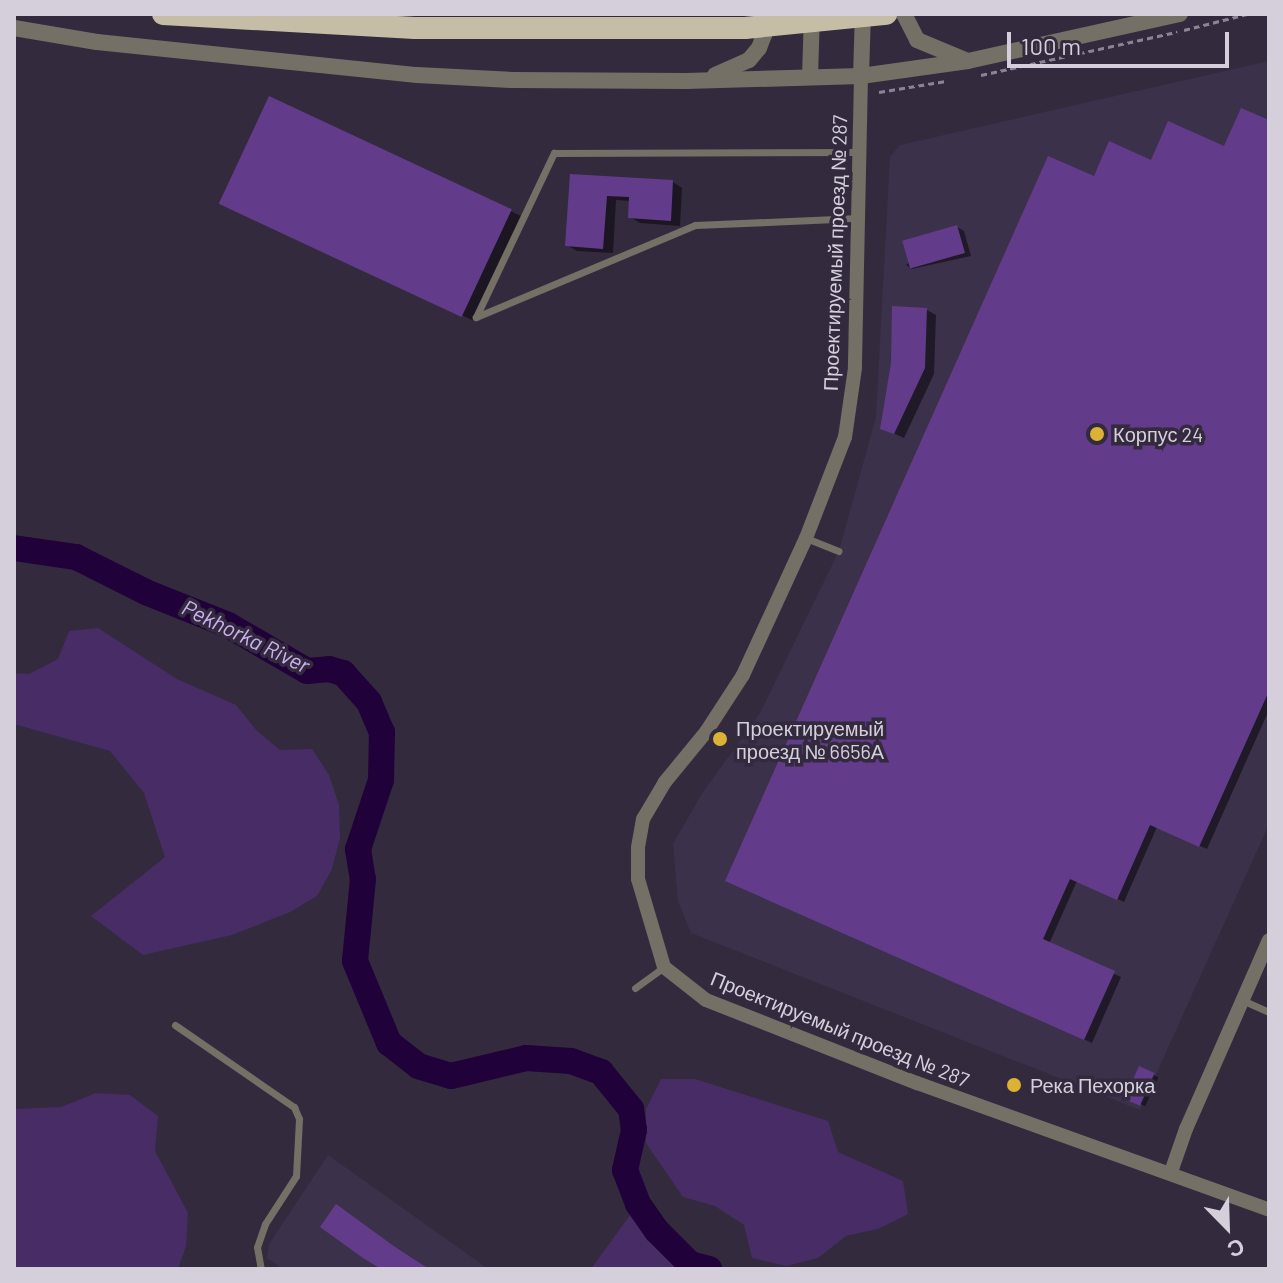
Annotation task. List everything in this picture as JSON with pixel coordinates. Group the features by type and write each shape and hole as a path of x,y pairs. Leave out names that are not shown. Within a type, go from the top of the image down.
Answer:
{"highway":[{"path":"163,14 415,28 745,28 886,14"}],"street":[{"path":"686,81 728,72 749,60 764,35 764,14"},
{"path":"810,77 812,14"},
{"path":"861,76 863,14"},
{"path":"904,14 917,40 968,61"},
{"path":"14,28 97,42 401,73 512,80 686,81 861,76 968,61 1180,14"},
{"name":"Проектируемый проезд № 287","path":"861,76 855,368 845,437 806,538 743,675 706,732 665,782 643,819 638,848 638,879 664,967 686,987 720,1006 961,1099 1171,1172 1269,1210"},
{"path":"1171,1172 1269,940"}],"lane":[{"path":"858,218 695,225 476,317 554,153 859,152"},
{"path":"806,538 838,551"},
{"path":"635,988 664,967"},
{"path":"1242,1000 1269,1012"},
{"path":"175,1025 294,1107 299,1119 296,1176 265,1224 257,1247 261,1269"}],"shaded area":[{"name":"Корпус 24","path":"1269,61 1269,824 1140,1110 691,933 678,901 673,844 703,792 760,713 839,551 876,417 890,157 900,145"},
{"path":"98,628 177,679 236,705 257,731 280,750 312,749 329,775 339,805 340,838 332,869 317,896 290,912 232,935 143,955 91,916 165,857 144,793 110,751 14,724 14,673 29,674 58,659 69,631"},
{"path":"661,1079 695,1079 828,1121 838,1152 903,1181 908,1214 878,1229 846,1236 818,1258 786,1266 752,1258 744,1225 715,1206 683,1197 646,1143 646,1109"},
{"path":"96,1093 130,1095 158,1116 155,1151 188,1213 186,1246 178,1269 14,1269 14,1109 61,1107"},
{"path":"328,1155 487,1268 283,1269 267,1258 269,1244"},
{"path":"638,1204 657,1231 690,1264 709,1269 591,1269"}],"building":[{"path":"269,96 512,209 462,317 219,204"},
{"name":"Корпус 24","path":"1241,108 1269,120 1269,691 1199,847 1150,825 1117,900 1070,879 1043,939 1115,971 1084,1040 725,881 1048,156 1094,176 1109,141 1151,160 1168,121 1224,146"},
{"path":"570,174 673,180 671,221 628,218 629,197 607,196 603,249 565,246"},
{"path":"957,225 965,253 910,269 902,241"},
{"path":"892,306 927,308 925,368 894,434 880,429 891,363"},
{"path":"1139,1066 1155,1073 1140,1106 1124,1099"},
{"path":"336,1204 429,1269 381,1269 363,1258 320,1227"}],"waterway":[{"name":"Pekhorka River","path":"14,548 76,557 148,593 228,625 307,671 329,669 343,673 369,702 382,732 381,780 358,849 363,879 355,961 389,1043 418,1066 451,1076 526,1058 571,1061 601,1072 631,1109 634,1130 625,1170 638,1204 657,1231 690,1264 709,1269"}],"place":[{"name":"Корпус 24","path":"1097,434"},
{"name":"Проектируемый проезд № 6656А","path":"720,739"},
{"name":"Река Пехорка","path":"1014,1085"}]}
